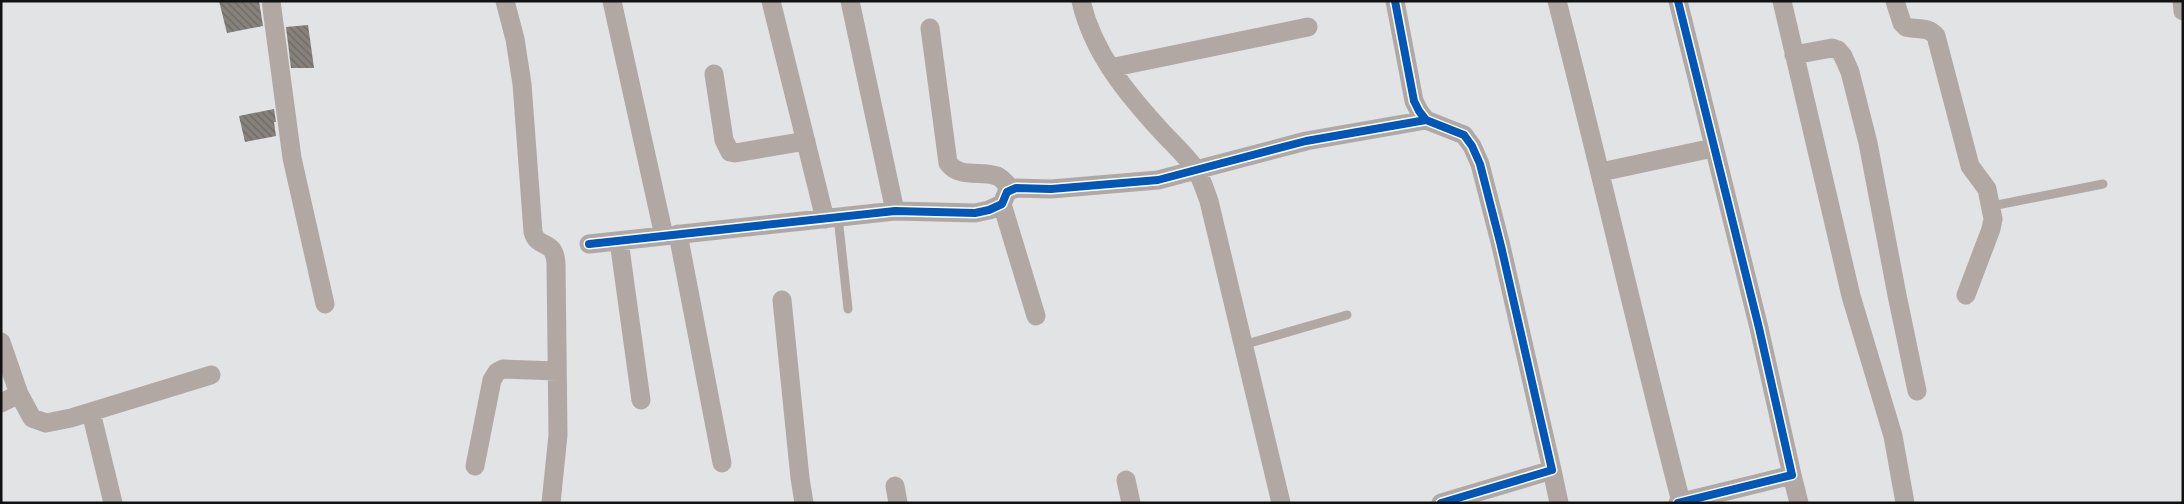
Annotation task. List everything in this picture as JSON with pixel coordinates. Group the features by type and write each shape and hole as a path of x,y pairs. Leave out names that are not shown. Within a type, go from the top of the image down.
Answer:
{"street":[{"path":"271,1 292,158 325,304"},
{"path":"505,1 515,39 522,84 534,238 551,248 555,253 558,435 551,503"},
{"path":"612,1 640,124 671,235 722,463"},
{"path":"771,1 806,141 832,218"},
{"path":"850,1 895,211"},
{"path":"1081,1 1086,23 1096,46 1110,68 1144,113 1196,170 1209,201 1281,503"},
{"path":"1395,1 1414,101 1426,120 1464,135 1472,146 1480,164 1501,246 1559,503"},
{"path":"1557,1 1601,172 1637,332 1679,502 1792,475"},
{"path":"1678,1 1759,328 1799,503"},
{"path":"1782,1 1851,296 1893,436 1905,503"},
{"path":"1895,1 1902,23 1906,27 1932,31 1936,36 1970,166 1987,190 1992,206 1993,219 1991,229 1966,295"},
{"path":"2182,1 2183,11"},
{"path":"1110,68 1308,27"},
{"path":"930,28 948,163 952,168 960,172 995,176 1007,196 1036,316"},
{"path":"1794,55 1832,48 1838,50 1843,56 1850,72 1868,143 1896,295 1917,391"},
{"path":"714,74 724,140 730,152 735,153 806,141"},
{"path":"589,244 895,211 975,213 989,210 1007,196 1051,189 1158,180 1306,141 1426,120"},
{"path":"1601,172 1714,148"},
{"path":"619,241 641,400"},
{"path":"782,300 804,503"},
{"path":"1,342 19,394 32,418 38,422 55,422 211,375"},
{"path":"475,466 492,380 496,372 503,368 557,371"},
{"path":"1,403 19,394"},
{"path":"91,412 114,503"},
{"path":"1441,503 1461,500 1552,470"},
{"path":"1126,480 1131,503"}],"lane":[{"path":"1992,206 2103,184"},
{"path":"832,218 848,309"},
{"path":"1243,345 1346,315"}],"building":[{"path":"219,1 259,1 263,26 227,33"},
{"path":"308,25 314,68 291,68 286,27"},
{"path":"274,109 276,136 245,142 239,116"}],"cycle path":[{"path":"1395,1 1414,101 1419,111 1426,120 1464,135 1472,146 1480,164 1501,246 1552,470 1441,503"},
{"path":"1678,1 1759,328 1792,475 1678,503"},
{"path":"589,244 895,211 975,213 989,210 1002,204 1007,192 1016,188 1051,189 1158,180 1306,141 1426,120"}]}
